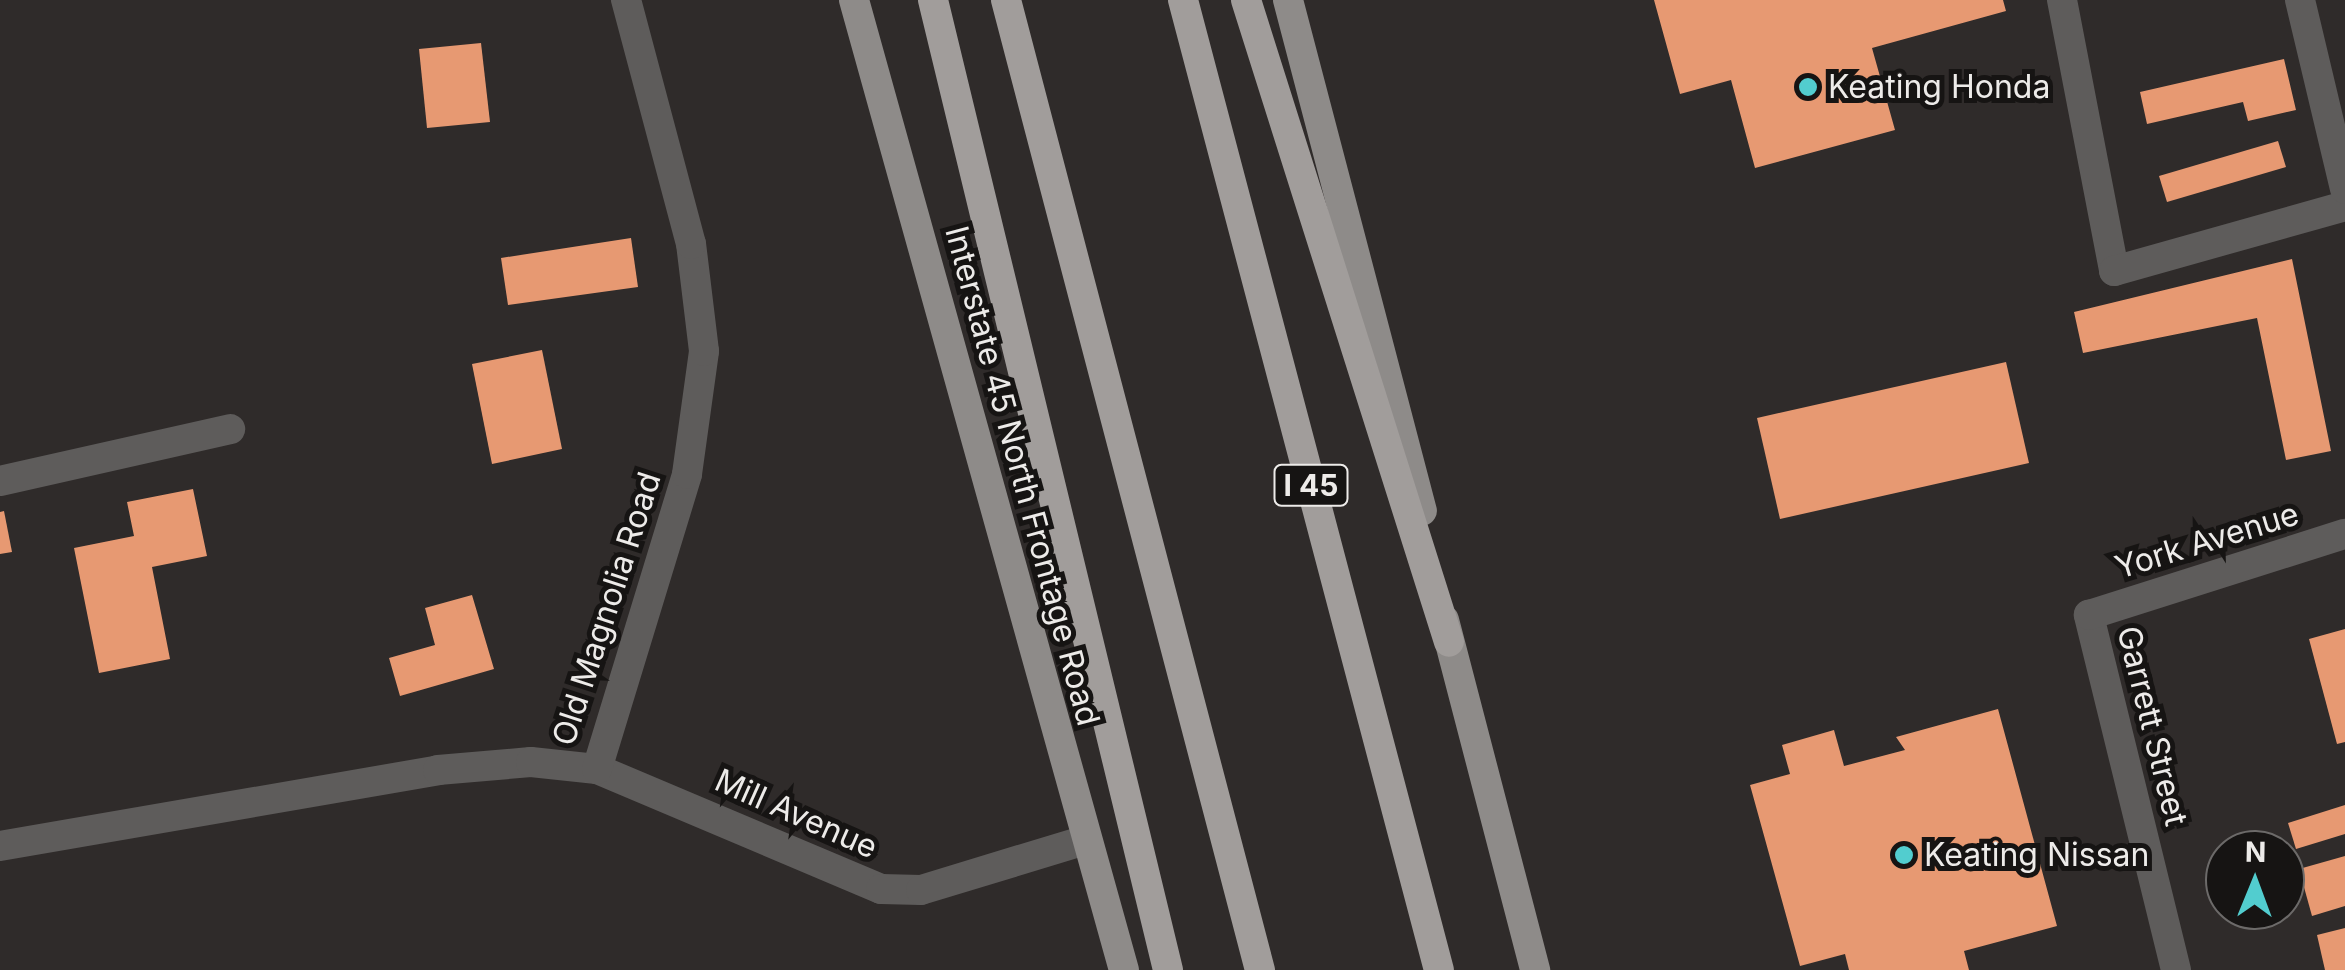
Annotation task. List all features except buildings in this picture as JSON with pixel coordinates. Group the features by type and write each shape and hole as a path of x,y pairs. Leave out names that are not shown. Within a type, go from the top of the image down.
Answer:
{"highway":[{"path":"933,0 1168,970"},
{"path":"1006,0 1260,970"},
{"name":"I 45","path":"1183,0 1439,970"},
{"path":"1246,0 1448,642"}],"main road":[{"name":"Interstate 45 North Frontage Road","path":"854,0 1124,970"},
{"path":"1288,0 1448,642 1536,970"}],"street":[{"name":"Old Magnolia Road","path":"0,846 438,770 531,762 597,770 687,474 704,351 691,244 626,0"},
{"path":"2062,0 2114,272 2345,206"},
{"path":"2300,0 2345,189"},
{"path":"0,481 230,430"},
{"name":"York Avenue","path":"2089,615 2345,534"},
{"name":"Garrett Street","path":"2089,615 2176,970"},
{"name":"Mill Avenue","path":"597,770 880,889 921,890 1086,840"}],"place":[{"name":"Keating Honda","path":"1808,87"},
{"name":"Keating Nissan","path":"1904,855"}]}
